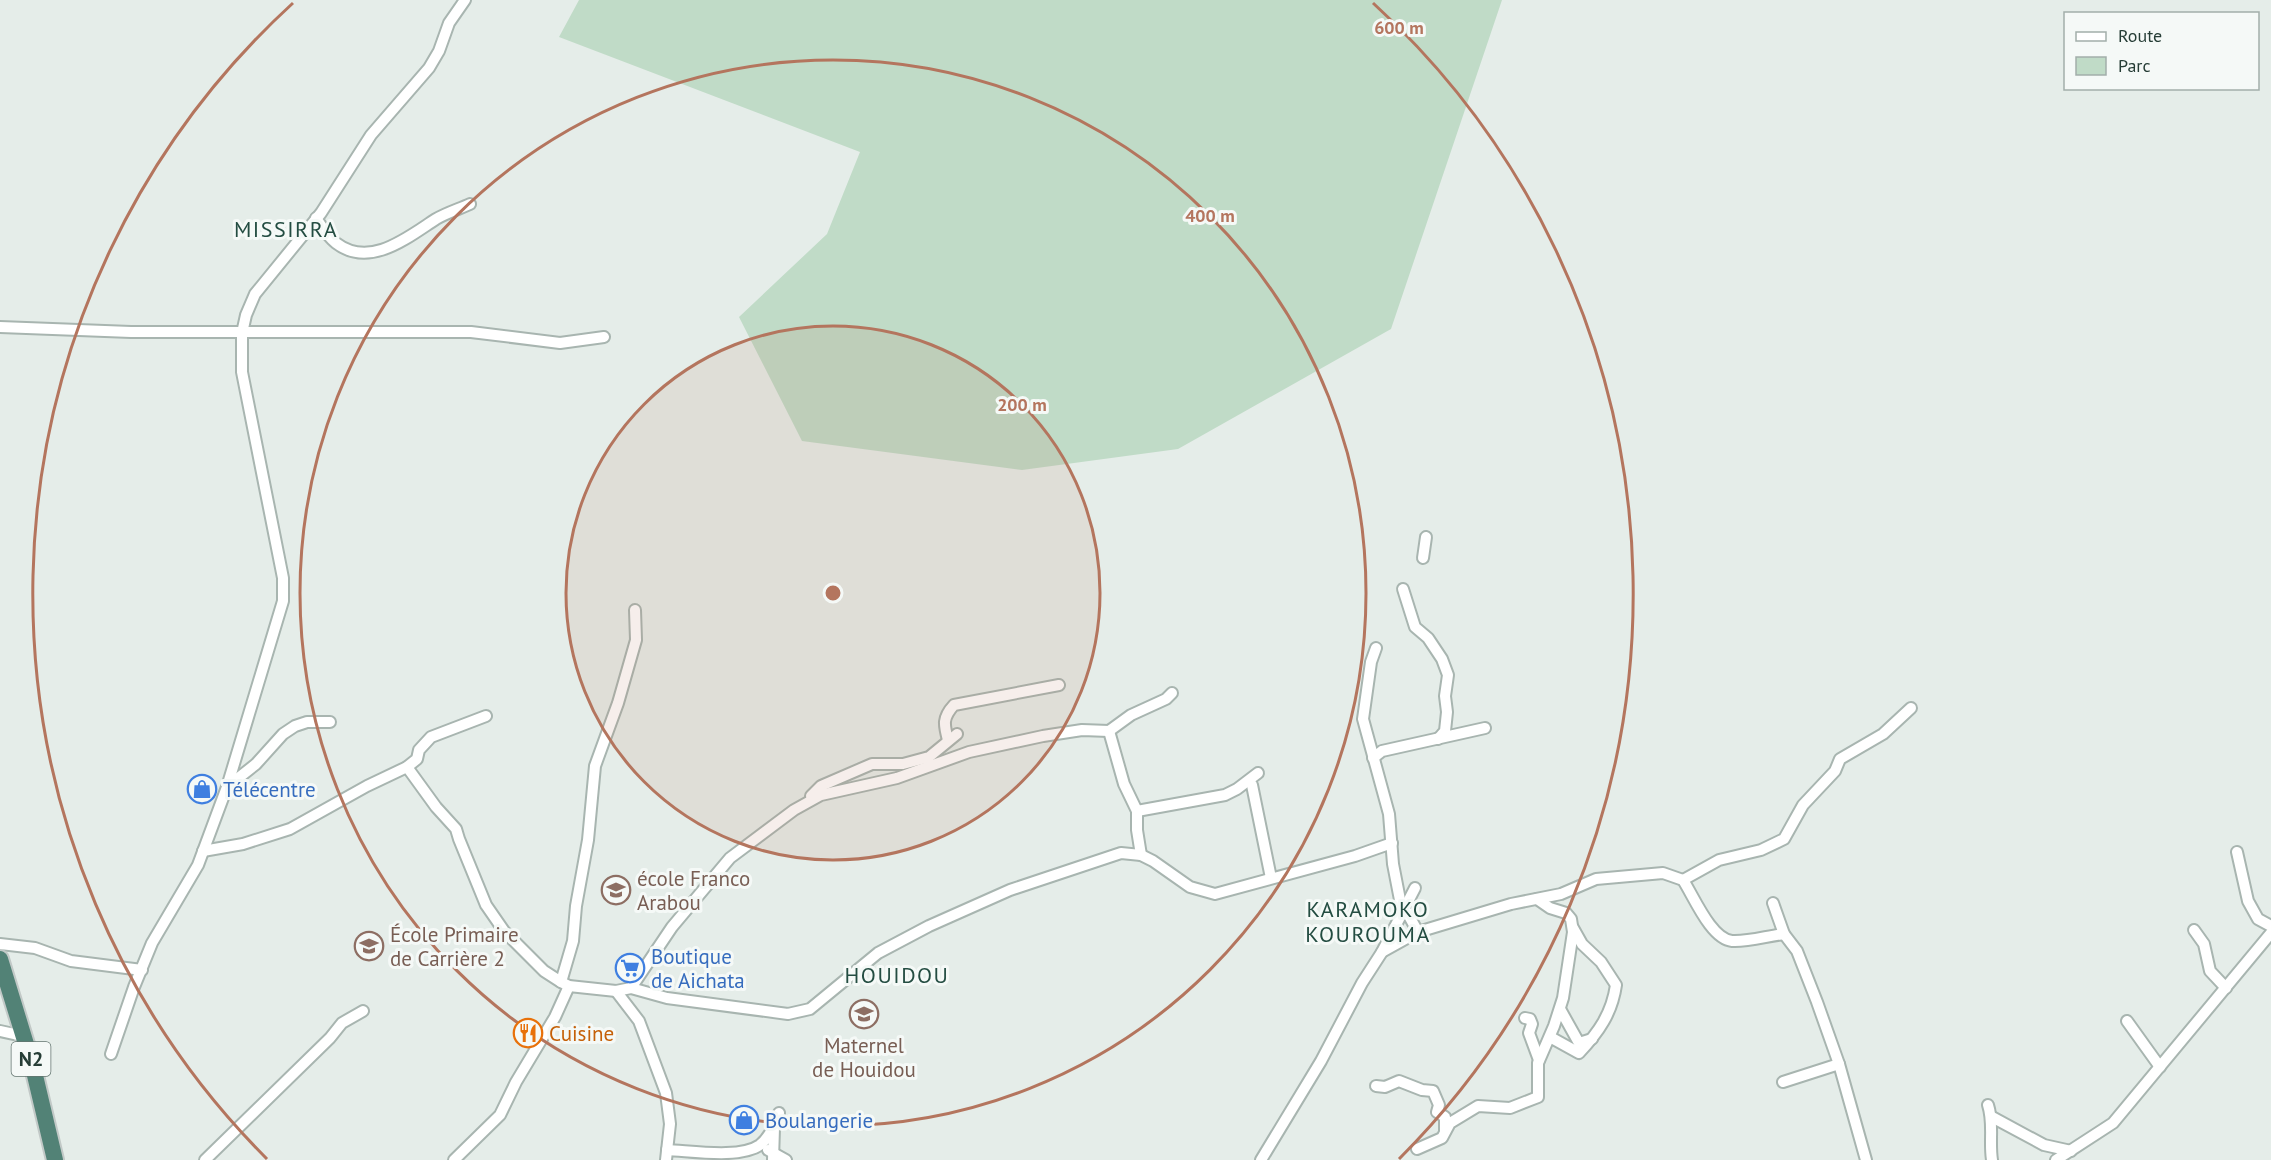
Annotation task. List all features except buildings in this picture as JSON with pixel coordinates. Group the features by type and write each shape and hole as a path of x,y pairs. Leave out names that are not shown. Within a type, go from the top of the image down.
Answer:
{"highway":[{"name":"N2","path":"0,959 33,1067 55,1160"}],"street":[{"path":"111,1054 152,943 198,865 227,787 283,601 284,589 242,372 242,333 246,315 255,294 337,189 371,135 429,68 439,51 449,23 465,0"},
{"path":"315,218 338,245 361,252 373,252 401,244 438,218 470,204"},
{"path":"0,327 116,332 471,332 560,343 604,337"},
{"path":"1423,558 1426,537"},
{"path":"1403,589 1415,627 1428,638 1438,652 1448,675 1445,696 1447,712 1445,731 1438,739"},
{"path":"454,1160 500,1114 516,1082 555,1017 565,984 573,941 576,906 588,840 595,766 618,703 636,640 635,610"},
{"path":"1376,648 1371,662 1363,719 1389,814 1398,891 1404,908 1418,932"},
{"path":"631,988 672,927 730,858 797,808 821,786 872,764 903,764 928,757 953,737 944,724 948,711 954,705 1059,685"},
{"path":"797,808 830,792 897,778 969,752 1062,733 1082,730 1109,731 1131,715 1166,699 1172,693"},
{"path":"1683,880 1719,860 1761,850 1784,839 1803,805 1836,771 1840,759 1883,734 1911,708"},
{"path":"203,851 243,844 290,829 367,786 407,767 417,759 419,750 431,737 486,716"},
{"path":"227,787 256,764 283,734 307,722 330,722"},
{"path":"1373,758 1382,751 1485,728"},
{"path":"1109,731 1124,784 1137,811 1141,855"},
{"path":"407,767 436,807 456,829 486,905 498,922 535,963 565,984 616,991 631,988 667,998 779,1012 799,1013 810,1009 878,953 928,926 1010,891 1120,853 1141,855 1190,887 1215,894 1355,856 1392,843"},
{"path":"1137,811 1224,795 1237,789 1258,773"},
{"path":"1252,785 1271,878"},
{"path":"2237,852 2248,901 2258,918 2271,926"},
{"path":"1382,952 1418,932 1511,904 1561,894 1596,879 1662,873 1683,880 1708,924 1720,937 1730,941 1784,934"},
{"path":"1261,1160 1321,1061 1415,888"},
{"path":"1537,898 1550,908 1566,913 1571,919 1572,928 1569,968 1560,1009 1539,1060"},
{"path":"1773,903 1784,934 1797,951 1839,1064 1866,1160"},
{"path":"1550,1037 1579,1053 1592,1039 1611,1011 1616,985 1602,962 1582,944 1572,928"},
{"path":"2194,930 2204,944 2210,971 2226,988"},
{"path":"2056,1160 2075,1152 2113,1123 2271,933"},
{"path":"0,944 35,948 71,962 142,970"},
{"path":"616,991 639,1021 666,1094 670,1124 667,1155 741,1153 760,1145 774,1128"},
{"path":"1560,1009 1579,1043 1592,1039"},
{"path":"205,1160 330,1038 342,1023 363,1011"},
{"path":"1418,1149 1442,1138 1450,1123 1478,1106 1510,1108 1538,1097 1539,1060 1529,1033 1532,1024 1530,1018 1525,1018"},
{"path":"2127,1020 2160,1067"},
{"path":"0,1031 23,1036"},
{"path":"1783,1082 1839,1064"},
{"path":"1376,1086 1385,1087 1399,1081 1422,1090 1433,1091 1439,1105 1437,1112 1445,1116 1445,1131"},
{"path":"1988,1105 1992,1117 1990,1139 1992,1160"},
{"path":"773,1156 774,1128 779,1113"},
{"path":"1992,1117 2044,1145 2075,1152"},
{"path":"760,1145 773,1156 786,1160"}],"green space":[{"path":"579,0 1502,0 1391,329 1178,449 1022,470 802,441 739,317 827,234 860,152 559,37"}],"place":[{"name":"Télécentre","path":"202,789"},
{"name":"école Franco Arabou","path":"616,890"},
{"name":"École Primaire de Carrière 2","path":"369,946"},
{"name":"Boutique de Aichata","path":"630,968"},
{"name":"Maternel de Houidou","path":"864,1014"},
{"name":"Cuisine","path":"528,1033"},
{"name":"Boulangerie","path":"744,1120"}],"district":[{"name":"MISSIRRA","path":"286,229"},
{"name":"KARAMOKO KOUROUMA","path":"1368,922"},
{"name":"HOUIDOU","path":"897,975"}]}
